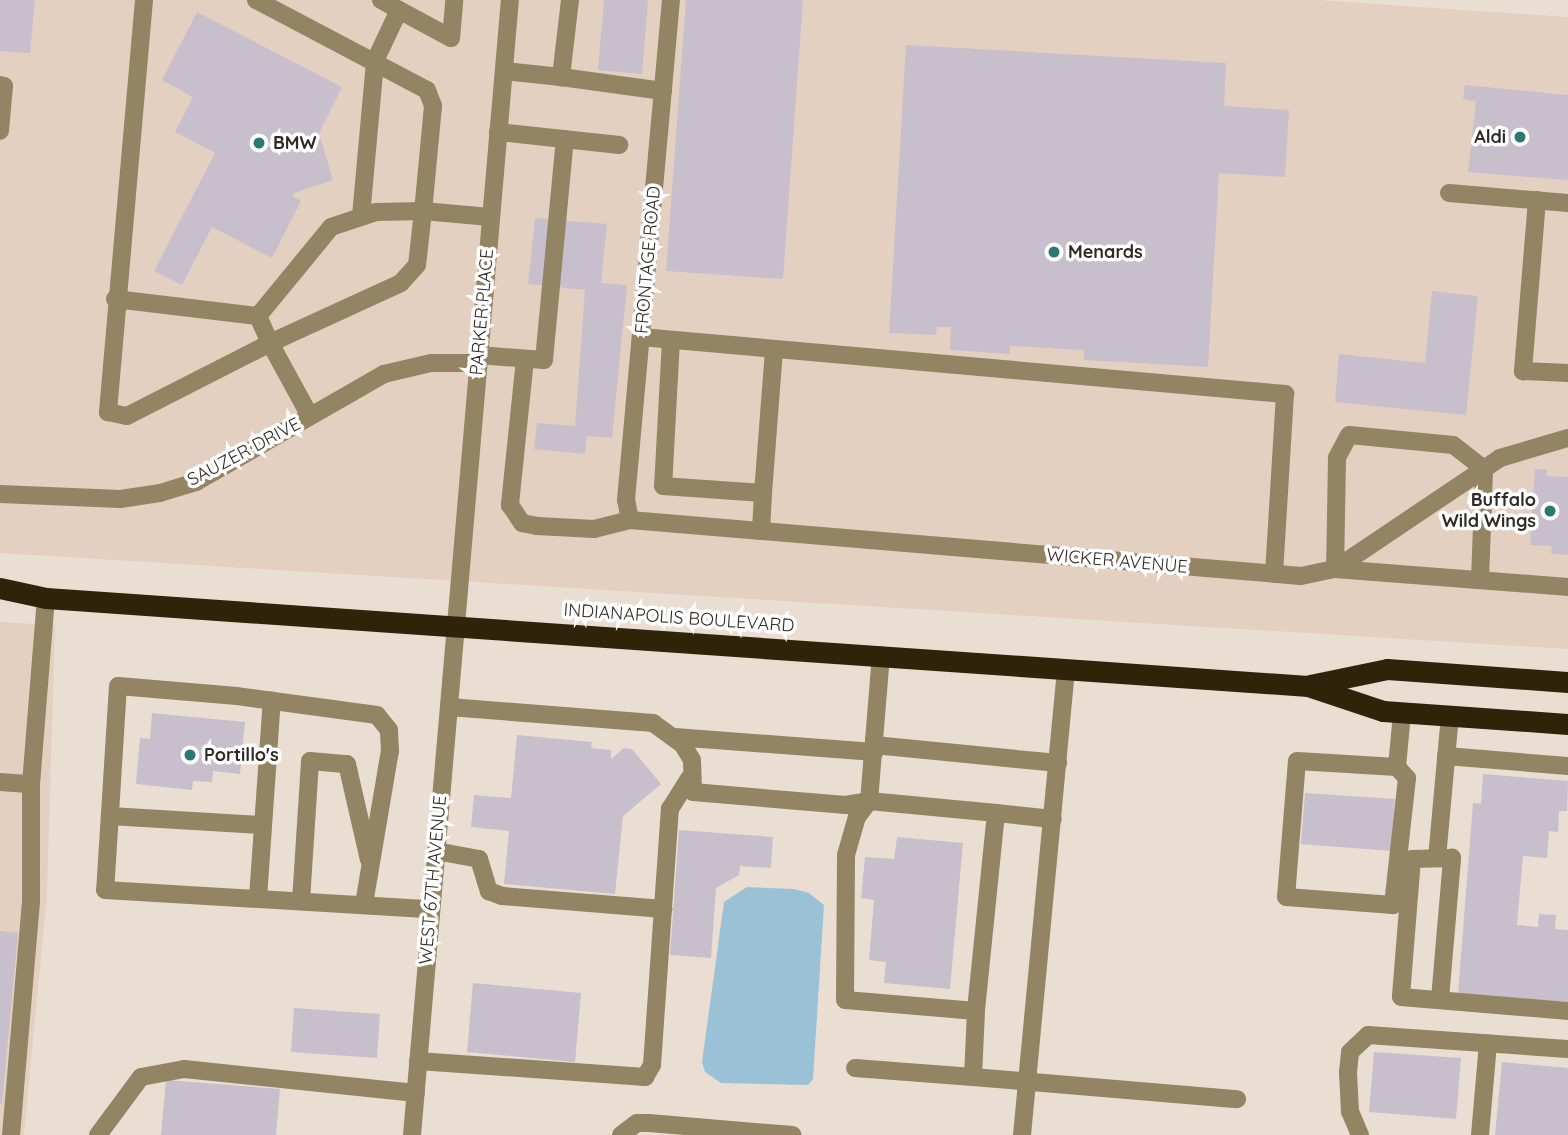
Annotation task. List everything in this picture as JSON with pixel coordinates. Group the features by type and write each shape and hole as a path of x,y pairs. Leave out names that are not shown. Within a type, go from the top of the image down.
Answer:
{"highway":[{"name":"INDIANAPOLIS BOULEVARD","path":"0,588 46,598 1308,686 1383,711 1568,724"},
{"name":"INDIANAPOLIS BOULEVARD","path":"0,603 46,598"},
{"name":"INDIANAPOLIS BOULEVARD","path":"1308,686 1387,668 1568,682"}],"street":[{"path":"144,0 106,400 108,412 116,417 127,416 270,343 411,276 417,265 431,97 420,84 256,0"},
{"path":"381,0 451,38 454,0"},
{"name":"PARKER PLACE","path":"456,625 510,0"},
{"path":"561,77 570,0"},
{"name":"FRONTAGE ROAD","path":"630,520 626,500 671,0"},
{"path":"361,216 375,61 399,10"},
{"path":"504,71 663,91"},
{"path":"0,86 4,86 0,131"},
{"path":"498,132 619,145"},
{"name":"SAUZER DRIVE","path":"0,494 120,499 160,493 196,482 310,416 404,367 477,359 544,360 565,139"},
{"path":"1449,193 1568,202"},
{"path":"1537,200 1523,371 1568,373"},
{"path":"258,316 318,239 331,228 361,216 397,209 490,217"},
{"path":"116,299 258,316"},
{"path":"258,316 310,416"},
{"path":"641,337 1285,394 1273,574"},
{"path":"671,340 663,486 763,493"},
{"path":"761,531 774,349"},
{"name":"WICKER AVENUE","path":"525,359 510,495 514,515 522,523 537,526 594,529 630,520 1301,576 1335,569 1500,457 1568,438"},
{"path":"1480,580 1484,469 1453,444 1349,435 1337,458 1335,569 1568,587"},
{"path":"11,1135 31,901 31,784 46,598"},
{"name":"WEST 67TH AVENUE","path":"412,1135 429,909 456,625"},
{"path":"881,655 869,801 857,817 846,855 845,1000 976,1011"},
{"path":"1022,1135 1066,669"},
{"path":"363,904 385,799 389,730 377,715 355,709 118,686 105,890 429,909"},
{"path":"258,898 272,700"},
{"path":"418,1061 645,1077 652,1065 670,809 689,779 692,761 675,737 653,723 449,707"},
{"path":"1397,767 1297,761 1286,897 1393,905 1406,778 1397,767 1402,713"},
{"path":"1437,858 1450,716"},
{"path":"675,737 874,748 1058,763"},
{"path":"1446,756 1568,766"},
{"path":"301,901 310,761 346,764 370,864"},
{"path":"689,779 693,792 704,796 845,805 869,801 1053,818"},
{"path":"0,782 31,784"},
{"path":"973,1077 976,1011 996,813"},
{"path":"110,816 263,825"},
{"path":"436,851 479,859 489,891 502,896 663,909"},
{"path":"1440,999 1452,858 1412,859 1401,997 1568,1011"},
{"path":"1360,1135 1350,1112 1348,1072 1350,1052 1368,1035 1568,1049"},
{"path":"1480,1135 1488,1044"},
{"path":"855,1068 1237,1099"},
{"path":"98,1135 141,1077 184,1069 416,1093"},
{"path":"621,1135 637,1123 792,1135"}],"shaded area":[{"path":"0,0 1318,0 1568,17 1568,649 0,553"},
{"path":"0,622 55,625 47,895 24,1135 0,1135"}],"water":[{"path":"747,887 794,889 809,893 824,905 813,1079 808,1085 721,1083 705,1072 702,1062 724,902"}],"building":[{"path":"0,0 35,0 30,53 0,51"},
{"path":"604,0 648,0 642,74 598,70"},
{"path":"686,0 803,0 783,279 666,271"},
{"name":"BMW","path":"197,12 342,87 319,133 333,180 294,193 292,196 301,201 272,258 212,227 182,285 154,271 215,153 175,132 193,97 162,80"},
{"name":"Menards","path":"906,45 1226,63 1224,106 1289,110 1285,177 1219,173 1208,367 1084,360 1084,350 1010,346 1010,354 950,350 951,327 937,327 936,335 889,333"},
{"name":"Aldi","path":"1465,85 1568,95 1568,180 1468,172 1476,101 1463,99"},
{"path":"535,218 607,224 601,283 627,285 612,438 587,436 585,454 534,449 537,423 575,426 585,290 528,284"},
{"path":"1432,291 1478,296 1466,415 1335,402 1339,354 1425,363"},
{"name":"Buffalo Wild Wings","path":"1535,469 1547,470 1547,476 1568,477 1568,555 1551,554 1552,546 1530,545"},
{"name":"Portillo's","path":"152,713 245,722 240,774 213,771 212,782 193,781 192,790 136,784 140,738 150,739"},
{"path":"517,735 592,742 591,748 611,750 611,759 624,748 632,749 661,784 623,816 615,894 504,884 509,831 471,827 474,795 511,798"},
{"path":"1483,774 1568,781 1567,811 1559,811 1558,832 1549,831 1547,858 1523,856 1517,925 1538,927 1539,914 1556,915 1555,929 1568,930 1568,1002 1458,994 1473,803 1481,804"},
{"path":"1305,793 1395,799 1391,851 1301,844"},
{"path":"679,830 773,837 771,868 740,866 739,875 716,888 711,958 670,955"},
{"path":"897,837 963,843 950,989 884,983 886,962 869,960 874,900 861,898 865,857 894,859"},
{"path":"0,931 18,933 2,1104 0,1103"},
{"path":"473,983 581,993 575,1062 467,1052"},
{"path":"294,1008 380,1014 377,1058 291,1052"},
{"path":"1374,1052 1461,1058 1456,1119 1369,1112"},
{"path":"1502,1062 1568,1068 1568,1135 1495,1135"},
{"path":"166,1080 280,1089 276,1135 161,1135"}],"place":[{"name":"Aldi","path":"1520,137"},
{"name":"BMW","path":"259,143"},
{"name":"Menards","path":"1054,252"},
{"name":"Buffalo Wild Wings","path":"1550,511"},
{"name":"Portillo's","path":"190,755"}]}
